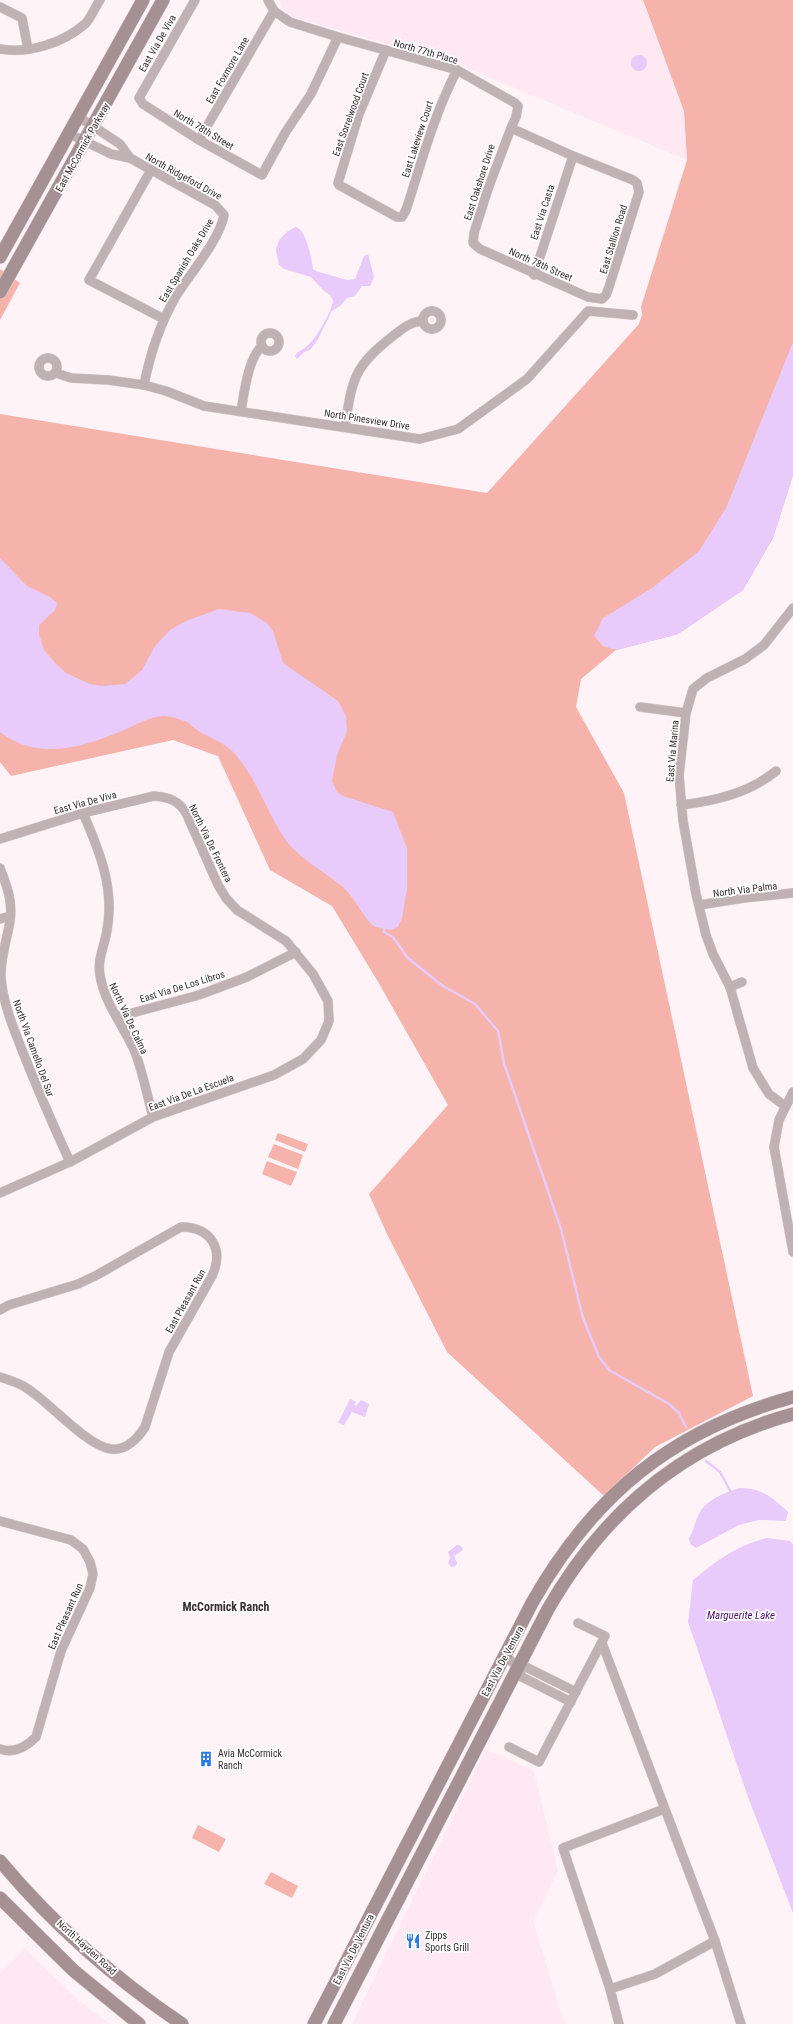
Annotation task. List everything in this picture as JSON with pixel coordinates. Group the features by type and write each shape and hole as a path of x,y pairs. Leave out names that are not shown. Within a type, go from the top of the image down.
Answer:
{"main road":[{"name":"East McCormick Parkway","path":"0,257 70,134 143,0"},
{"name":"East McCormick Parkway","path":"0,292 163,0"},
{"name":"East Via De Ventura","path":"314,2024 504,1655 543,1584 568,1546 590,1519 628,1481 665,1453 695,1435 746,1412 793,1397"},
{"name":"East Via De Ventura","path":"334,2024 547,1611 575,1565 604,1529 632,1501 667,1472 696,1454 735,1434 793,1414"},
{"name":"North Hayden Road","path":"0,1861 34,1898 75,1938 138,1992 182,2024"},
{"path":"0,1898 74,1971 139,2024"}],"street":[{"path":"0,50 28,49 54,43 86,24 100,0"},
{"name":"East Via De Viva","path":"138,98 195,0"},
{"name":"North 77th Place","path":"268,0 274,11 290,22 457,70 518,106 518,111 510,128"},
{"path":"0,7 22,18 28,49"},
{"name":"East Foxmore Lane","path":"199,140 274,11"},
{"name":"North 78th Street","path":"138,98 143,104 199,140 262,175 285,133 311,94 338,37"},
{"name":"East Sorrelwood Court","path":"386,50 359,114 340,175 339,185 393,216 402,217"},
{"name":"East Lakeview Court","path":"402,217 407,207 432,124 442,98 457,70"},
{"name":"North Ridgeford Drive","path":"79,117 120,144 130,158"},
{"path":"510,128 573,156"},
{"name":"East Oakshore Drive","path":"474,243 474,233 490,182 510,128"},
{"name":"North Ridgeford Drive","path":"70,134 112,154 130,158 215,205 224,215"},
{"name":"East Stallion Road","path":"573,156 629,177 637,183 639,192 609,287 602,299"},
{"name":"East Via Casta","path":"534,275 573,156"},
{"path":"151,170 89,280 164,319"},
{"name":"East Spanish Oaks Drive","path":"144,385 150,356 164,319 175,298 219,231 224,215"},
{"name":"North 78th Street","path":"474,243 480,249 534,275 588,297 602,299"},
{"name":"North Pinesview Drive","path":"56,373 71,378 108,380 144,385 166,391 204,406 420,439 458,429 527,379 588,311 633,315"},
{"path":"345,427 351,387 361,365 374,351 407,326 423,320"},
{"path":"241,411 245,388 252,363 257,350 262,346"},
{"name":"East Via Marina","path":"785,1106 769,1094 753,1068 730,987 713,954 698,905 681,805 679,776 686,713 689,698 693,689 699,684 745,659 764,645 793,608"},
{"path":"640,707 686,713"},
{"path":"681,805 735,794 764,781 776,771"},
{"name":"East Via De Viva","path":"0,839 83,812 154,796 164,796 176,801"},
{"name":"North Via De Frontera","path":"176,801 183,807 218,885 226,898 237,910 286,941 313,974 328,1001 329,1021 321,1040"},
{"name":"North Via De Calma","path":"83,812 100,853 106,874 110,906 107,930 100,953 99,972 102,990 135,1052 153,1117"},
{"name":"North Via Camello Del Sur","path":"0,868 9,891 10,916 3,949 1,977 7,1010 46,1111 70,1162"},
{"name":"North Via Palma","path":"698,905 793,893"},
{"path":"0,919 10,916"},
{"name":"East Via De Los Libros","path":"117,1017 199,995 247,977 296,952"},
{"path":"730,987 742,982"},
{"name":"East Via De La Escuela","path":"0,1193 70,1162 153,1117 274,1075 303,1060 321,1040"},
{"path":"793,1092 785,1106 777,1127 774,1146 793,1252"},
{"name":"East Pleasant Run","path":"0,1310 9,1305 78,1284 97,1276 181,1227 190,1227 205,1234 212,1241 217,1251 216,1267 212,1276 169,1352 145,1427 138,1438 125,1447 112,1450 96,1445 27,1388 0,1377"},
{"name":"East Pleasant Run","path":"0,1521 71,1540 83,1549 90,1562 92,1574 90,1588 61,1651 36,1737 27,1747 12,1751 0,1749"},
{"path":"509,1747 539,1762 605,1636 578,1622"},
{"path":"602,1643 715,1941 742,2024"},
{"path":"504,1655 518,1668 522,1676 571,1702"},
{"path":"518,1668 526,1668 576,1692"},
{"path":"619,2024 610,1989 563,1848 664,1808"},
{"path":"610,1989 655,1974 715,1941"}],"shaded area":[{"path":"279,0 643,0 684,111 687,160 457,64 287,15"},
{"path":"643,0 793,0 793,475 773,538 743,590 678,634 616,650 581,679 576,707 624,793 753,1396 655,1447 604,1496 447,1352 387,1234 369,1194 448,1105 377,980 332,906 270,870 218,756 173,740 11,776 0,762 0,414 487,493 639,324 642,315 641,307 687,160 684,111"},
{"path":"0,269 20,283 0,320"},
{"path":"278,1133 308,1144 305,1152 275,1140"},
{"path":"274,1144 303,1155 298,1169 268,1157"},
{"path":"267,1161 297,1172 291,1186 262,1174"},
{"path":"486,1749 534,1771 558,1871 533,1920 564,2023 566,2024 352,2024"},
{"path":"198,1825 226,1839 219,1852 192,1838"},
{"path":"271,1872 298,1886 292,1898 264,1884"},
{"path":"25,1948 79,2001 110,2024 0,2024 0,1973"}],"water":[{"path":"639,55 646,60 647,63 642,70 639,71 632,66 631,63 636,56"},
{"path":"296,227 300,229 306,239 313,269 316,271 347,280 355,279 364,256 368,254 374,277 370,286 362,286 355,296 347,298 340,306 332,311 317,341 310,350 304,352 297,359 295,356 296,354 310,343 318,332 326,319 333,301 330,295 311,277 284,269 279,265 276,250 279,240 288,231"},
{"path":"793,342 793,475 773,538 743,590 678,634 617,650 603,646 594,636 603,618 652,588 699,551 726,508"},
{"path":"0,558 27,586 50,597 57,603 55,610 39,625 39,634 44,650 66,673 90,684 101,686 125,684 142,670 155,646 170,630 186,621 219,609 250,613 267,623 273,631 283,663 338,701 346,716 347,731 337,755 332,781 337,792 343,796 393,812 407,848 407,890 402,918 398,927 391,930 375,927 366,918 352,897 343,887 301,856 287,842 281,833 255,783 235,754 224,744 198,730 188,722 170,717 159,716 93,742 61,749 30,747 15,741 0,732"},
{"path":"350,1399 356,1402 354,1405 356,1406 361,1400 369,1404 365,1417 352,1412 344,1425 338,1423"},
{"path":"739,1488 754,1490 766,1494 772,1498 788,1512 786,1521 759,1520 739,1525 696,1548 690,1544 689,1538 698,1515 703,1508 717,1497"},
{"name":"Marguerite Lake","path":"767,1538 790,1541 793,1544 793,1913 748,1797 688,1622 693,1580 727,1554 756,1541"},
{"path":"457,1545 461,1546 463,1550 454,1556 457,1563 456,1566 451,1567 448,1563 450,1558 448,1552"}],"waterway":[{"path":"384,928 384,932 393,937 408,958 443,986 475,1004 498,1031 504,1063 561,1229 583,1318 599,1357 609,1370 669,1404 679,1413 686,1427"},
{"path":"706,1461 720,1472 732,1494"}],"place":[{"name":"Avia McCormick Ranch","path":"206,1759"},
{"name":"Zipps Sports Grill","path":"413,1941"}],"district":[{"name":"McCormick Ranch","path":"226,1607"}]}
